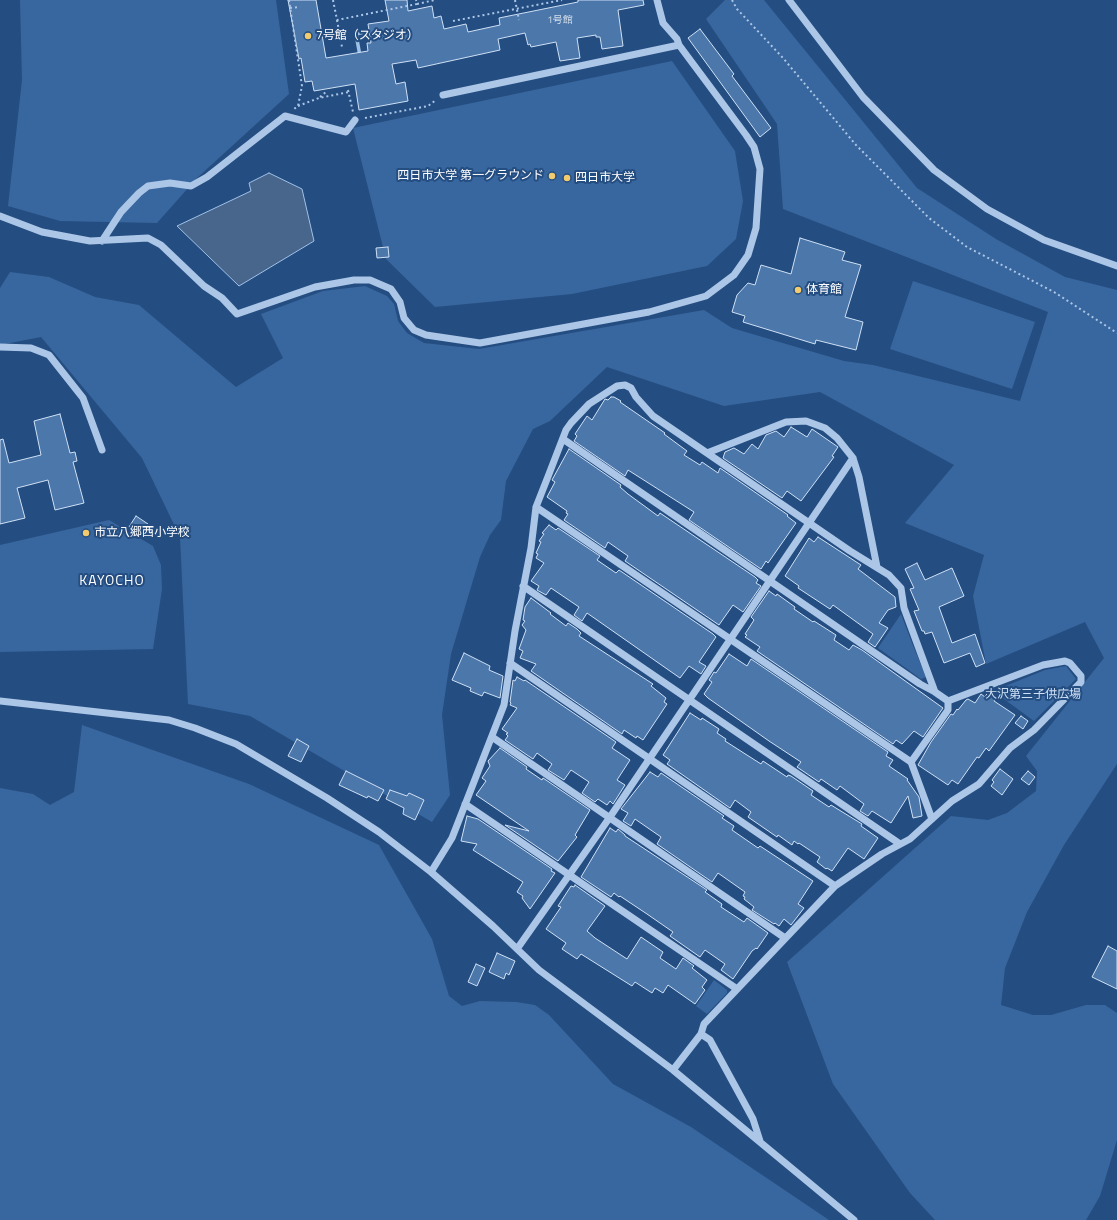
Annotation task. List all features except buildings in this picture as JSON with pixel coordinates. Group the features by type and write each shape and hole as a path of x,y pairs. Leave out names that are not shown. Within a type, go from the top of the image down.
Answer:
{"street":[{"path":"0,216 42,232 90,241 148,238 161,245 204,286 222,298 237,314 315,287 354,280 370,280 391,290 400,302 404,318 414,330 426,335 480,343 650,312 706,296 734,275 748,255 756,228 760,169 754,147 663,23 657,0"},
{"path":"789,0 863,98 934,170 987,209 1044,240 1117,266"},
{"path":"443,95 678,42"},
{"path":"102,241 121,212 139,193 148,186 165,183 191,186 207,177 285,116 346,132 355,120"},
{"path":"0,348 31,348 48,355 84,398 102,450"},
{"path":"431,872 452,838 504,705 523,586 531,548 536,507 563,439 571,423 590,404 617,386 631,388 636,397 653,416 889,575 901,588 904,608 935,692"},
{"path":"708,453 786,422 806,421 825,428 837,438 853,458 859,477 877,567"},
{"path":"563,439 770,582 920,684 948,701"},
{"path":"517,949 610,817 853,458"},
{"path":"536,507 911,762 932,819"},
{"path":"523,586 900,844"},
{"path":"672,1070 702,1034 704,1024 835,886 875,858 910,839 952,801 979,784 1010,748 1034,730 1081,682 1081,676 1070,663 1064,661 1043,665 948,701"},
{"path":"510,663 835,886"},
{"path":"0,701 169,720 216,735 246,750 327,798 379,832 431,872 478,912 539,970 672,1070 854,1220"},
{"path":"911,762 948,710 948,701"},
{"path":"492,737 785,938"},
{"path":"465,804 737,989"},
{"path":"702,1034 710,1040 753,1119 760,1142"}],"path":[{"path":"289,0 302,86 298,106"},
{"path":"333,0 342,47"},
{"path":"416,0 417,4"},
{"path":"337,20 436,0"},
{"path":"515,0 519,20"},
{"path":"453,21 562,0"},
{"path":"732,0 737,9 783,58 856,146 929,218 968,247 1054,292 1117,333"},
{"path":"290,8 300,7"},
{"path":"319,98 327,91"},
{"path":"285,116 298,106 319,98 348,91 355,120 428,106 443,95"}],"green space":[{"path":"20,0 276,0 289,94 197,178 157,223 60,221 8,206 22,80"},
{"path":"725,0 764,0 917,188 996,239 1065,277 1117,290 1117,764 1064,845 1027,912 1005,968 1001,1005 1033,1015 1051,1015 1086,1005 1105,1005 1117,1013 1117,1140 1100,1196 1086,1220 935,1220 910,1193 833,1084 787,962 951,816 988,820 1007,813 1036,791 1037,771 1026,756 1104,658 1085,622 986,664 973,596 984,555 905,523 954,465 820,392 724,406 607,367 550,421 533,429 506,481 501,520 490,535 480,557 451,654 442,715 450,795 432,822 250,716 188,704 180,537 142,458 41,337 0,345 0,288 10,272 49,277 95,297 139,305 236,387 283,358 261,314 323,291 365,286 387,296 394,304 398,321 407,333 424,343 479,349 704,310 732,328 844,361 873,365 1020,401 1048,312 783,209 777,124 706,19"},
{"name":"四日市大学 第一グラウンド","path":"672,61 735,151 743,201 736,239 707,266 572,294 435,307 386,259 353,128"},
{"path":"913,281 1035,322 1012,389 890,349"},
{"path":"109,520 153,546 161,565 162,589 153,649 0,652 0,545"},
{"path":"901,614 926,677 921,679 878,648"},
{"name":"大沢第三子供広場","path":"1066,666 1076,679 1034,721 993,691 1045,670"},
{"path":"82,725 249,784 379,845 432,939 449,996 462,1006 480,1001 516,1002 535,1005 549,1015 613,1084 691,1127 829,1220 0,1220 0,788 33,794 50,805 74,792"},
{"path":"714,980 727,990 727,993 707,1014 696,1006"}],"shaded area":[{"path":"269,173 302,189 314,241 239,286 177,226 251,191 249,183"}],"waterway":[{"path":"360,56 356,34 373,30"}],"place":[{"name":"7号館（スタジオ）","path":"308,36"},
{"name":"四日市大学 第一グラウンド","path":"552,176"},
{"name":"四日市大学","path":"567,178"},
{"name":"体育館","path":"798,290"},
{"name":"市立八郷西小学校","path":"86,533"}],"district":[{"name":"KAYOCHO","path":"112,582"}]}
